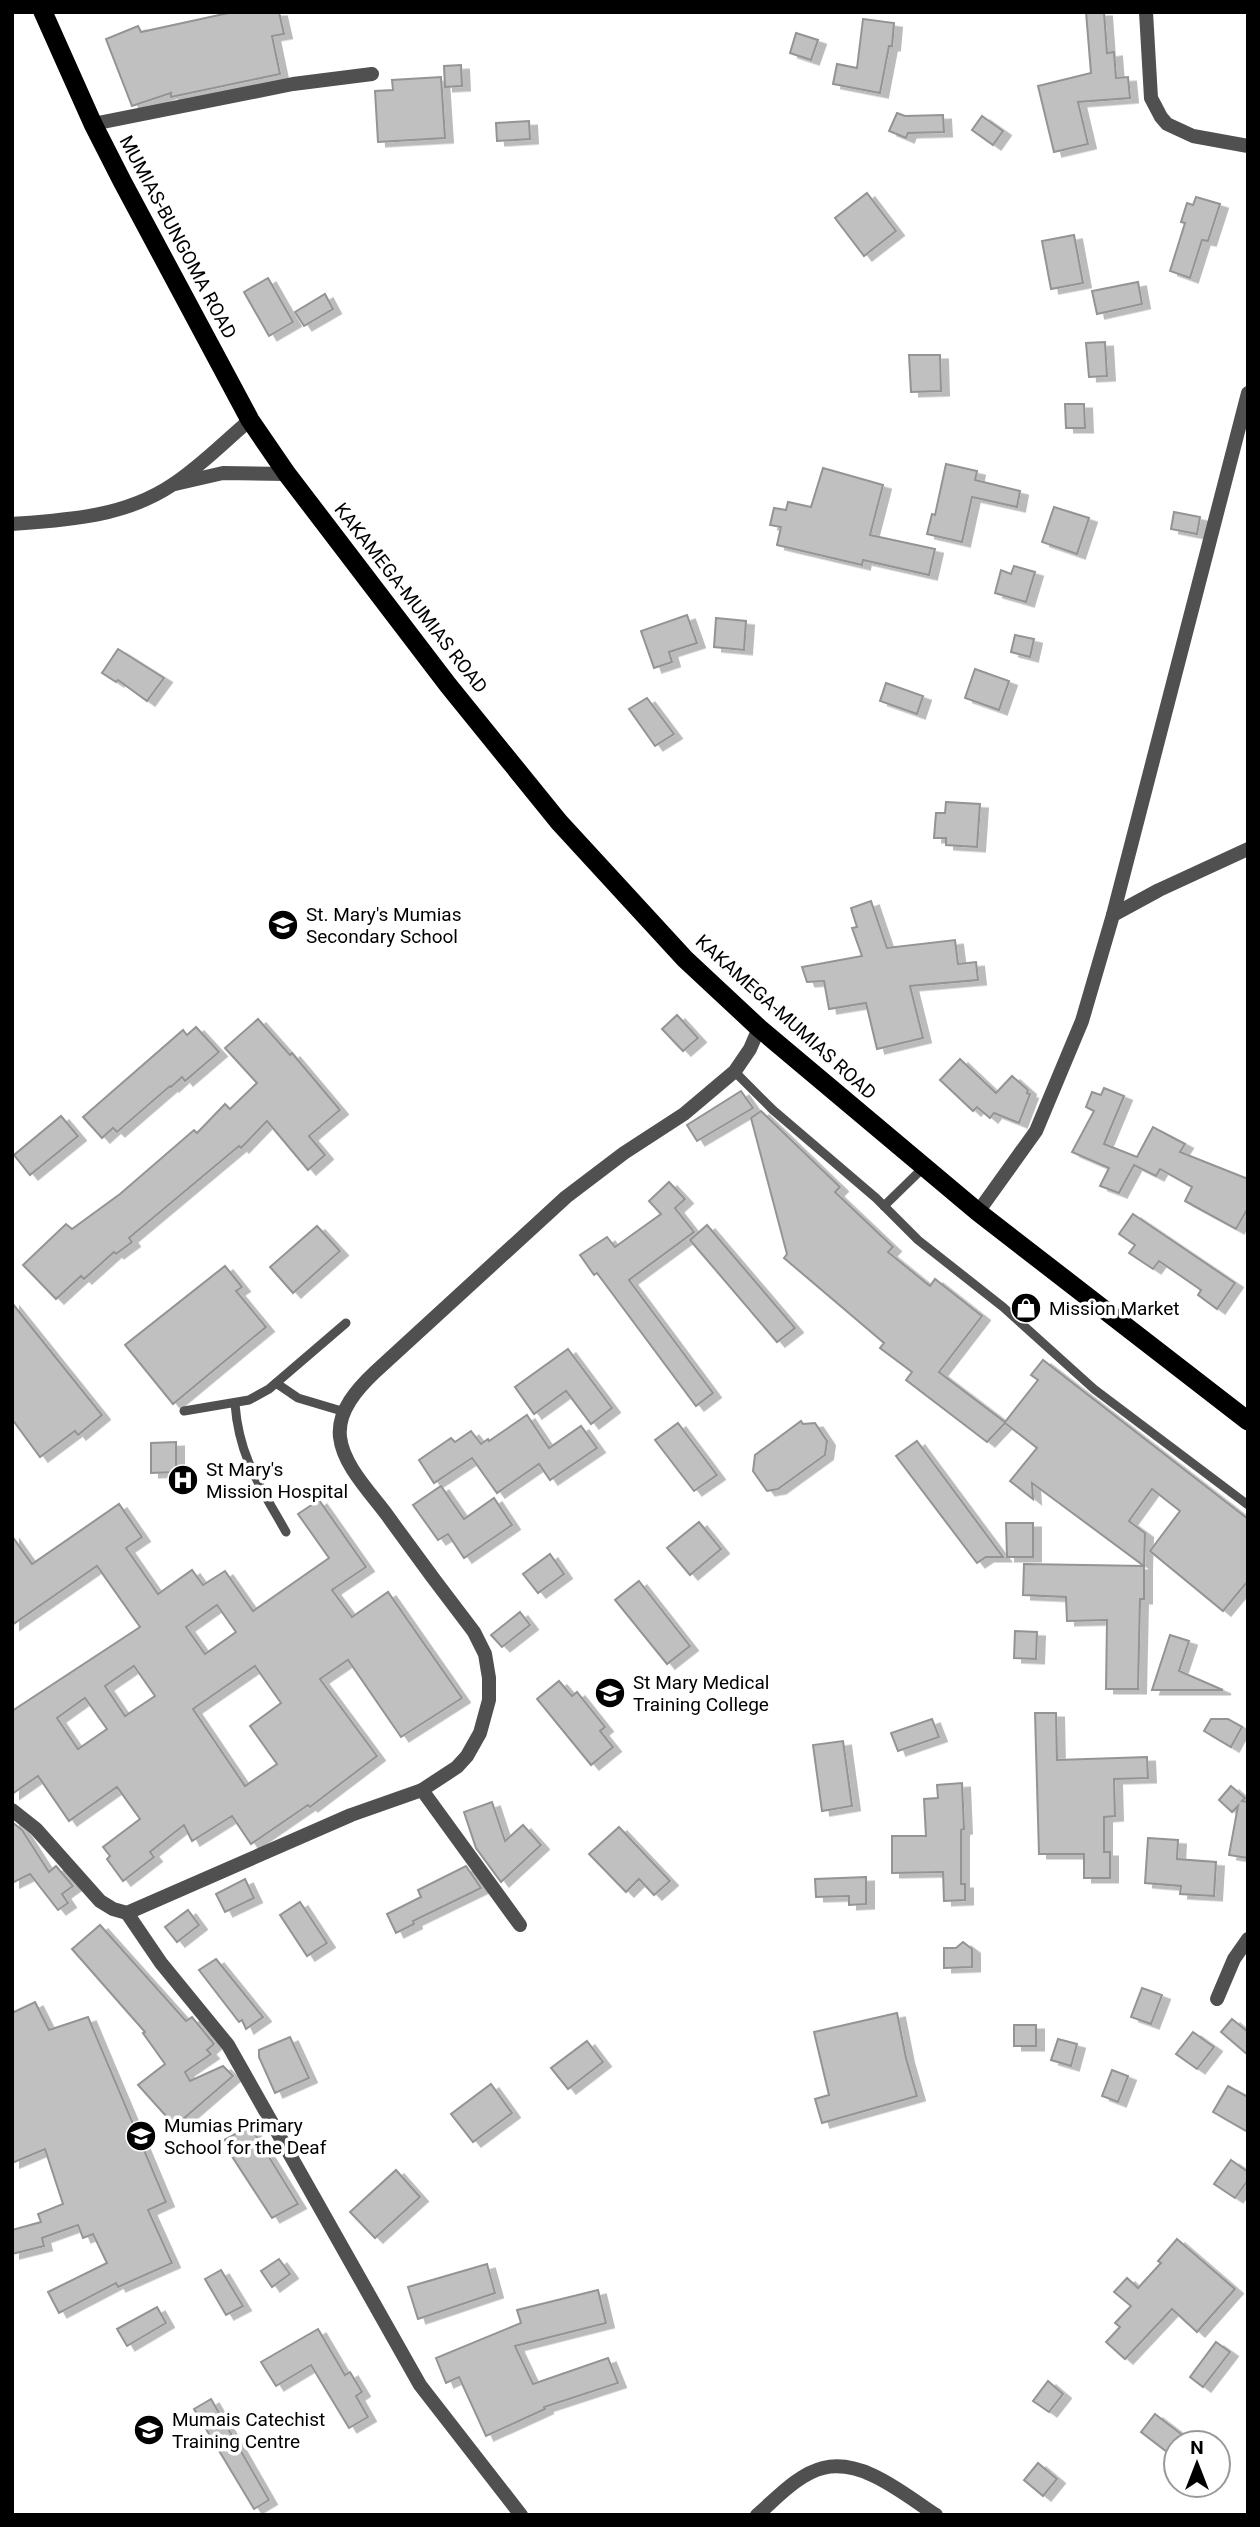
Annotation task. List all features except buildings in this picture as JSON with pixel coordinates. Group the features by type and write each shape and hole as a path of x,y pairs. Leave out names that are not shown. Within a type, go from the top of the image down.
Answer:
{"highway":[{"name":"MUMIAS-BUNGOMA ROAD","path":"43,12 93,124 250,420 287,474"},
{"name":"KAKAMEGA-MUMIAS ROAD","path":"287,474 449,685 559,822 685,959 759,1028 923,1168 1248,1421"}],"street":[{"path":"1146,12 1151,98 1161,117 1167,124 1193,136 1248,146"},
{"path":"93,124 293,84 372,74"},
{"path":"978,1212 1036,1130 1082,1021 1113,915 1248,393"},
{"path":"12,524 89,517 134,504 174,484 250,420"},
{"path":"174,484 223,473 287,474"},
{"path":"1113,915 1159,890 1248,849"},
{"path":"12,1810 36,1829 100,1901 127,1913 351,1815 422,1790 457,1767 467,1756 480,1733 489,1700 485,1654 474,1632 354,1469 340,1437 345,1412 358,1389 374,1372 566,1197 624,1153 684,1114 734,1071 750,1049 759,1028"},
{"path":"422,1790 520,1925"},
{"path":"127,1913 161,1963 228,2045 421,2385 521,2515"},
{"path":"1217,1999 1234,1959 1248,1938"},
{"path":"757,2515 802,2478 823,2468 833,2467 864,2472 936,2515"}],"lane":[{"path":"734,1071 773,1110 884,1206 918,1240 1003,1307 1094,1389 1248,1505"},
{"path":"884,1206 923,1168"},
{"path":"184,1411 249,1400 275,1383 346,1323"},
{"path":"275,1383 299,1398 345,1412"},
{"path":"235,1404 237,1430 246,1460 286,1531"}],"place":[{"name":"St. Mary's Mumias Secondary School","path":"283,925"},
{"name":"Mission Market","path":"1026,1308"},
{"name":"St Mary's Mission Hospital","path":"183,1480"},
{"name":"St Mary Medical Training College","path":"610,1693"},
{"name":"Mumias Primary School for the Deaf","path":"141,2136"},
{"name":"Mumais Catechist Training Centre","path":"149,2430"}]}
